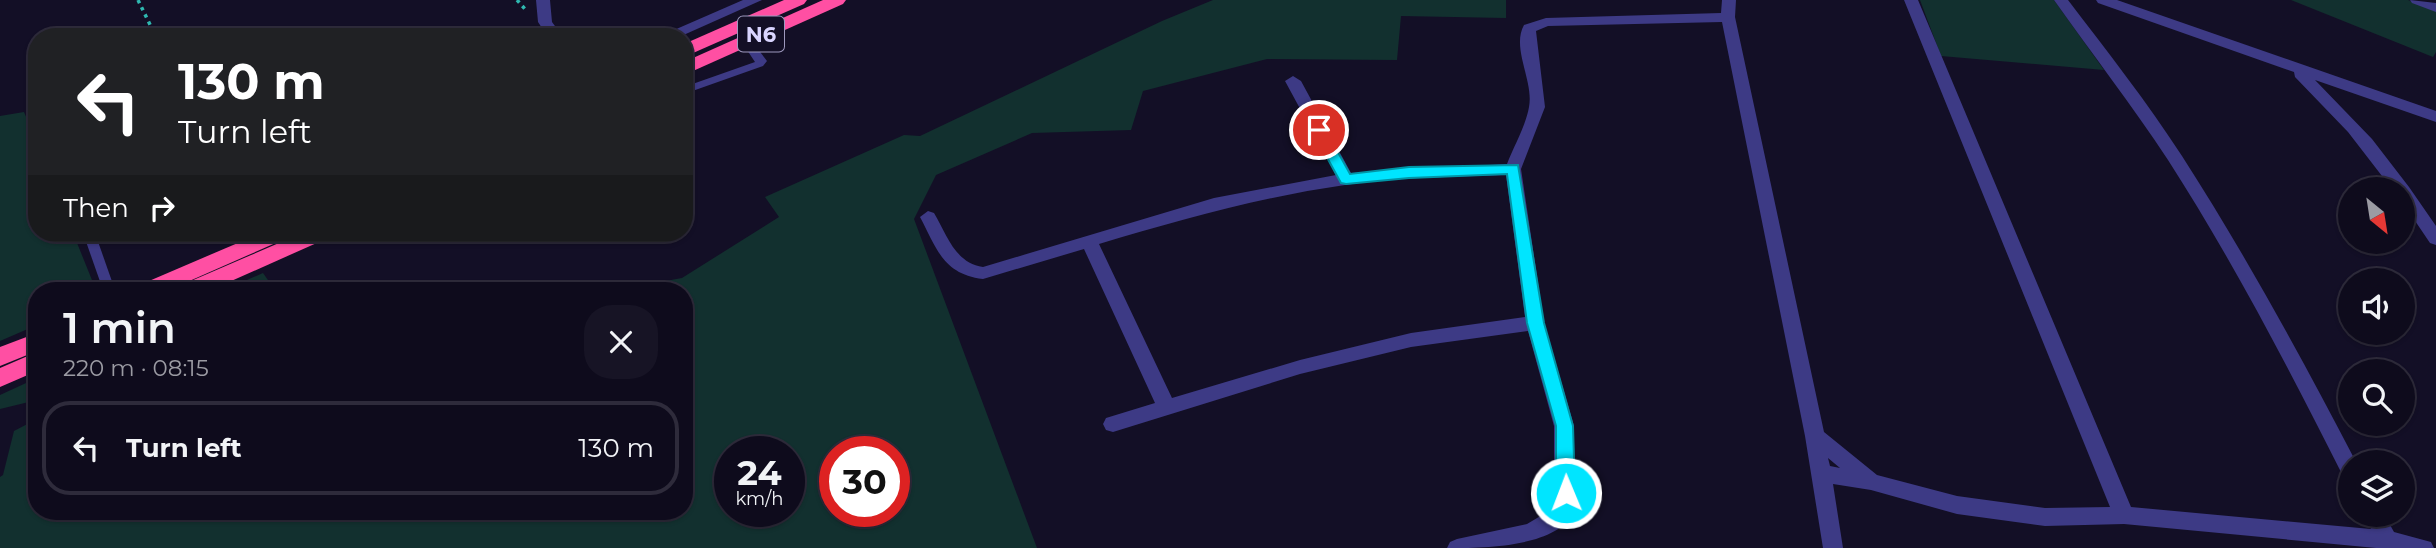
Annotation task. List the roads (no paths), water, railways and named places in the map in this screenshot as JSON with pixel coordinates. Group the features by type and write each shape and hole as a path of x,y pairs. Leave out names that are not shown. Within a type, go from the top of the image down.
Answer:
{"highway":[{"name":"N6","path":"693,47 798,0"},
{"name":"N6","path":"693,65 837,0"},
{"path":"168,282 259,242"},
{"path":"210,282 301,242"},
{"path":"0,357 28,345"},
{"path":"0,378 28,365"}],"street":[{"path":"544,0 545,22 549,28"},
{"path":"687,28 755,0"},
{"path":"1911,0 2124,515"},
{"path":"2061,0 2141,106 2190,181 2275,325 2340,450"},
{"path":"2103,0 2436,117"},
{"path":"2417,0 2436,8"},
{"path":"1457,548 1540,528 1554,523 1564,512 1564,426 1535,323 1513,169 1537,107 1537,89 1527,36 1530,28 1546,22 1728,9 1815,436 1833,548"},
{"path":"2295,69 2368,142 2393,177"},
{"path":"1293,81 1346,179"},
{"path":"928,216 955,264 969,273 982,273 1214,204 1346,179 1409,173 1513,169"},
{"path":"2415,209 2436,239"},
{"path":"1090,243 1167,408"},
{"path":"1113,424 1300,367 1411,340 1535,323"},
{"path":"1815,436 1871,482"},
{"path":"1819,473 1871,482 1957,505 2045,517 2124,515 2387,540 2424,548"},
{"path":"2380,527 2387,540"}],"lane":[{"path":"693,88 759,64 762,61 746,41"},
{"path":"92,242 106,282"}]}
